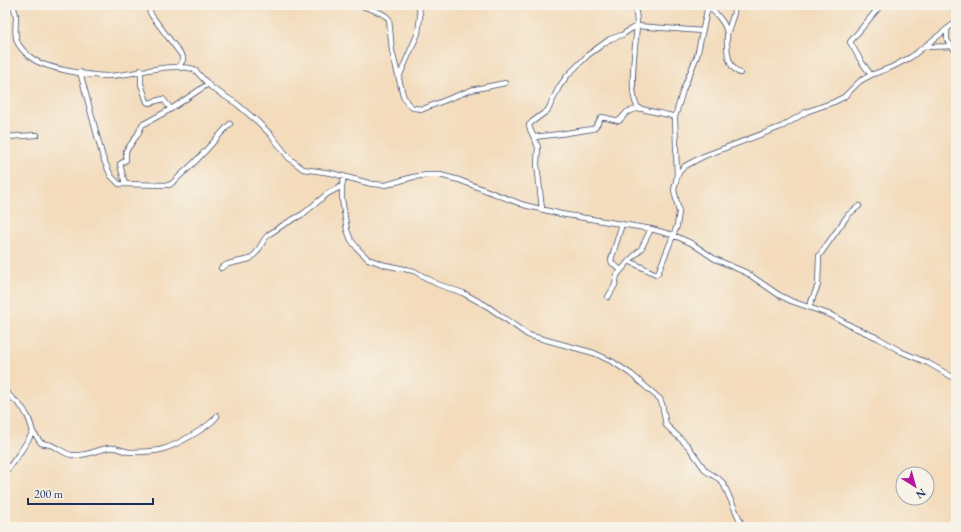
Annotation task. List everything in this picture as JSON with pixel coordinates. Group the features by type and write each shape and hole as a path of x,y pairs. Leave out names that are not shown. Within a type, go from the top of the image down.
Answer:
{"street":[{"path":"13,5 16,16 15,35 17,42 33,59 55,68 110,76 141,70 181,68 194,69 217,92 237,104 258,122 271,135 289,158 298,166 311,171 324,171 372,184 386,185 428,175 440,175 459,180 524,205 561,214 651,228 673,235 691,243 715,259 747,273 779,295 831,315 878,338 902,352 928,363 956,379"},
{"path":"149,5 149,10 152,16 183,57 183,60 179,66 181,68"},
{"path":"359,5 382,13 389,19 392,51 403,95 407,103 413,108 424,109 471,90 505,83"},
{"path":"399,77 418,33 420,17 419,5"},
{"path":"635,5 636,26 633,88 636,102 640,108"},
{"path":"733,5 734,13 726,42 729,62 732,68 740,73"},
{"path":"871,75 861,62 850,42 881,5"},
{"path":"708,6 720,18 727,34"},
{"path":"677,177 675,116 683,90 697,56 708,6"},
{"path":"629,261 657,274 679,220 679,212 674,190 677,177 685,166 704,156 784,126 806,112 834,102 844,96 860,81 903,62 956,22"},
{"path":"542,209 537,164 538,147 530,129 530,123 548,110 559,87 567,76 603,43 613,37 622,35 636,26 702,31"},
{"path":"947,30 947,40 954,46 956,52"},
{"path":"924,47 954,46"},
{"path":"141,70 142,84 147,102 149,103 163,99 171,109"},
{"path":"80,72 103,158 108,171 119,184 169,185 174,183 178,177 200,158 230,124"},
{"path":"125,184 120,164 126,160 126,150 138,134 142,125 171,109 208,84"},
{"path":"534,137 592,129 602,117 619,121 627,112 640,108 675,116"},
{"path":"5,137 37,135"},
{"path":"344,176 342,199 347,230 351,240 368,259 384,265 414,271 437,284 462,293 488,306 528,335 594,353 623,368 660,399 666,425 688,446 706,471 723,483 743,527"},
{"path":"221,268 228,264 250,259 255,256 268,235 303,214 327,194 342,186"},
{"path":"809,307 818,285 819,256 848,215 859,206"},
{"path":"621,270 611,260 622,224"},
{"path":"608,297 613,289 616,278 621,270 641,249 651,228"},
{"path":"5,390 26,413 30,420 33,432 41,443 54,446 70,455 88,454 112,447 124,451 160,450 201,430 214,421 217,416"},
{"path":"5,473 33,432"}]}
